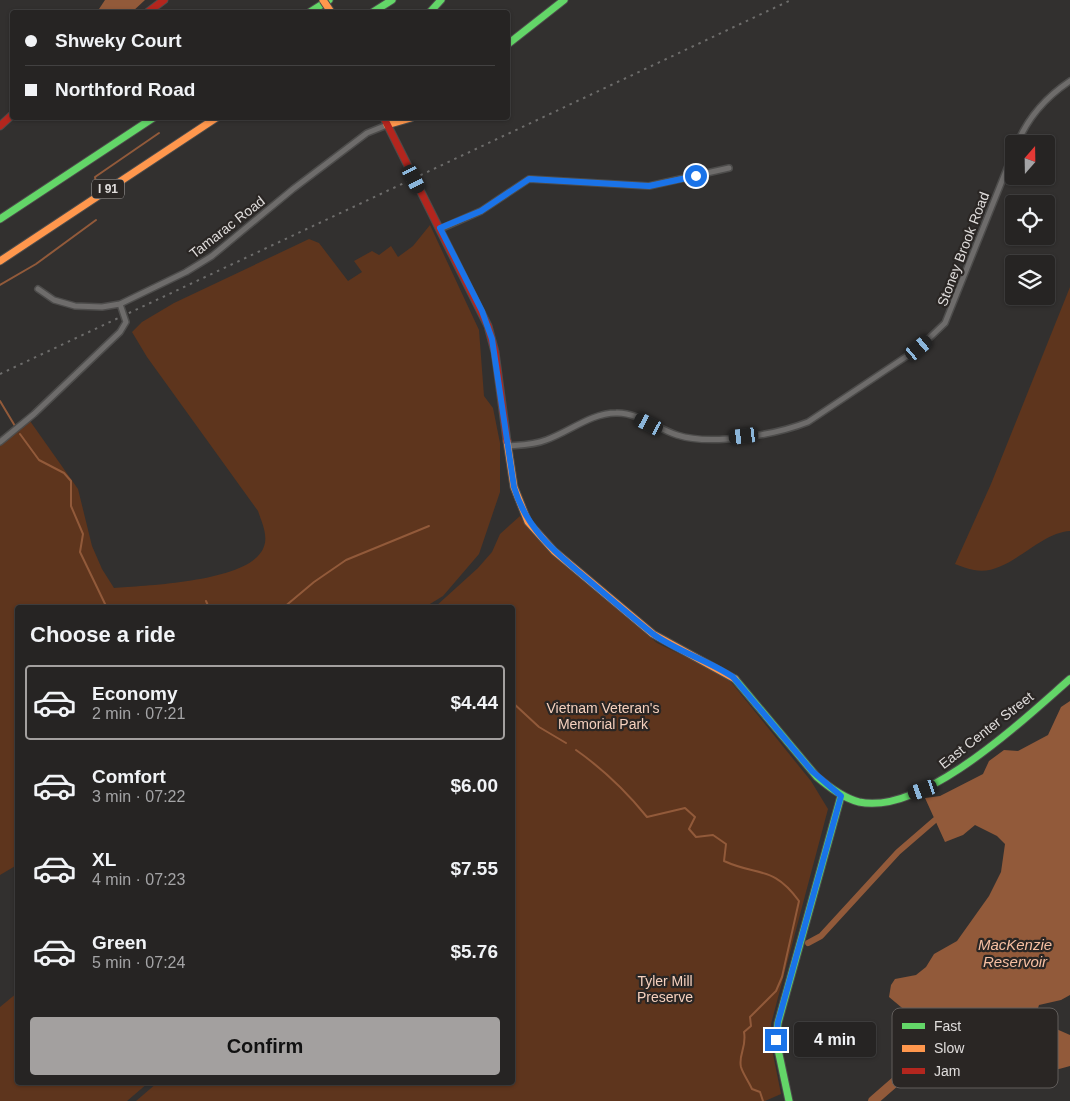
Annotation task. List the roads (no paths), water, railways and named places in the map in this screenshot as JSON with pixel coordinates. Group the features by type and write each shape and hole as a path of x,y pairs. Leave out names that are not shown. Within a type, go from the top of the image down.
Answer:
{"main road":[{"path":"151,10 164,0"},
{"path":"313,10 329,0"},
{"path":"376,10 392,0"},
{"path":"432,10 441,0"},
{"path":"510,42 564,0"},
{"path":"0,126 10,117"},
{"name":"I 91","path":"0,220 150,120"},
{"name":"I 91","path":"0,261 213,120"},
{"name":"East Center Street","path":"385,120 482,311 492,339 517,498 528,522 543,541 666,644 717,667 733,677 812,771 841,796 863,802 882,801 909,795 938,783 977,758 1070,679"},
{"path":"387,125 397,124 406,120"},
{"path":"789,1101 776,1040 778,1022 841,796"}],"street":[{"path":"1020,135 1044,101 1070,80"},
{"name":"Tamarac Road","path":"38,289 54,300 75,306 94,308 120,304 199,264 366,133 387,125"},
{"path":"440,228 481,211 529,179 649,186 729,168"},
{"name":"Stoney Brook Road","path":"508,446 547,440 603,414 619,412 636,417 662,430 696,440 713,440 788,430 808,422 919,348 945,323 1005,173"},
{"path":"0,442 34,414 120,332 126,320 120,304"}],"water":[{"path":"105,0 145,0 134,10 98,10"},
{"name":"MacKenzie Reservoir","path":"1070,701 1070,995 1061,1000 1039,1005 1038,1008 902,1008 889,997 891,985 895,979 916,975 926,967 934,954 957,941 989,896 1001,872 1005,844 997,836 975,825 963,835 945,842 925,798 940,796 983,774 989,761 1004,750 1018,751 1048,735 1061,707"},
{"path":"1058,1030 1070,1035 1070,1066 1058,1069"}],"waterway":[{"path":"96,183 95,177 159,133"},
{"path":"0,285 36,264 96,220"},
{"path":"0,401 15,426"},
{"path":"20,434 39,460 64,473 71,481 71,506 83,534 80,552 106,605"},
{"path":"287,605 314,582 346,560 429,526"},
{"path":"206,601 208,605"},
{"path":"515,705 539,727 566,743"},
{"path":"576,750 614,781 647,817 685,808 695,817 689,829 696,837 713,835 726,844 724,861 773,877 790,890 799,901 782,977 776,991 750,1017 751,1026 744,1032 741,1067 752,1089 760,1092 763,1101"},
{"path":"808,943 821,936 898,852 935,820"},
{"path":"873,1101 892,1084"}],"railway":[{"path":"0,374 791,0"}],"park label":[{"name":"Vietnam Veteran's Memorial Park","path":"603,716"},
{"name":"Tyler Mill Preserve","path":"665,990"}]}
